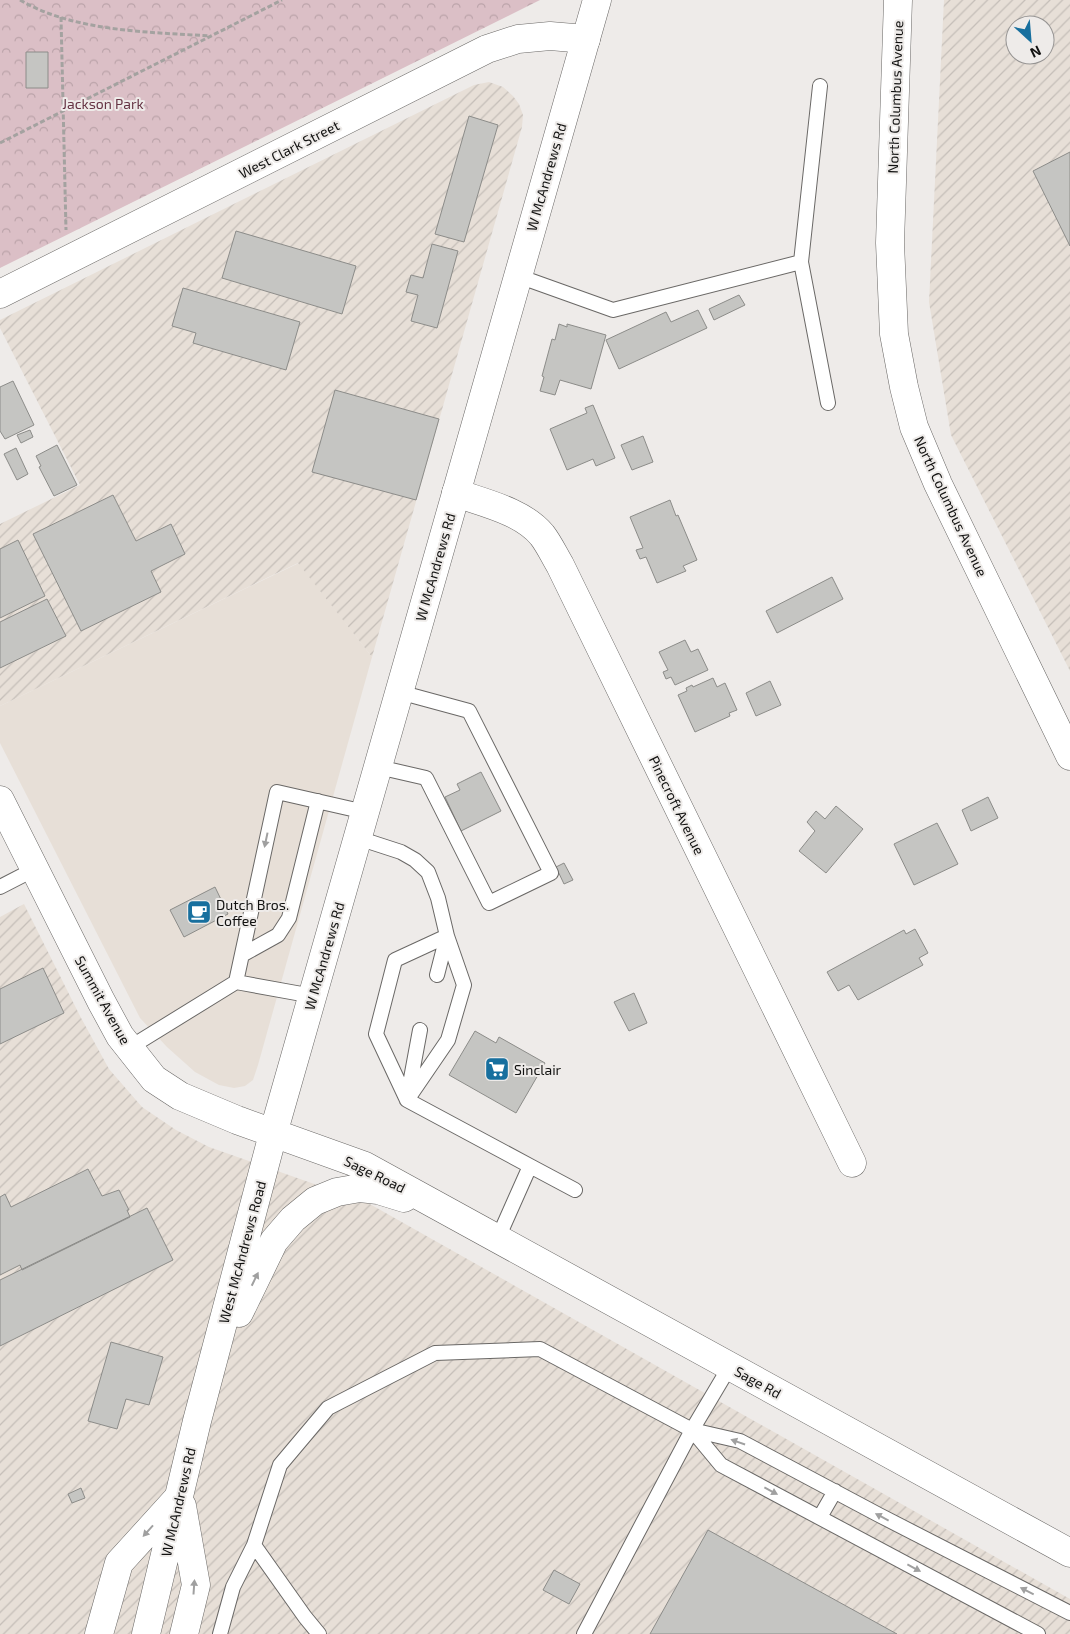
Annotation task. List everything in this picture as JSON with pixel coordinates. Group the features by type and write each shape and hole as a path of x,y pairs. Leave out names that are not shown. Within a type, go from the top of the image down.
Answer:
{"main road":[{"name":"W McAndrews Rd","path":"273,1134 596,0"},
{"name":"North Columbus Avenue","path":"898,0 890,243 894,334 904,387 914,427 938,484 1070,756"},
{"name":"West Clark Street","path":"0,294 487,49 518,39 550,36 586,39"},
{"name":"Pinecroft Avenue","path":"456,493 524,520 542,535 560,565 852,1163"},
{"name":"Summit Avenue","path":"0,800 120,1036 154,1079 180,1096 273,1134"},
{"name":"Sage Road","path":"273,1134 365,1166 446,1210"},
{"name":"West McAndrews Road","path":"210,1370 273,1134"},
{"path":"210,1370 274,1241 292,1219 315,1201 337,1192 360,1188 378,1190 446,1210"},
{"name":"Sage Rd","path":"446,1210 1070,1553"},
{"name":"W McAndrews Rd","path":"146,1634 210,1370"},
{"path":"99,1634 119,1563 180,1495"},
{"path":"180,1495 196,1586 184,1634"}],"lane":[{"path":"820,86 801,262 828,403"},
{"path":"518,276 613,310 801,262"},
{"path":"378,767 426,778 489,903 551,873 469,711 399,692"},
{"path":"236,982 277,792 365,812"},
{"path":"242,956 278,935 289,918 318,802"},
{"path":"358,838 400,852 415,860 428,872 438,898 447,936 464,985 448,1040 408,1100"},
{"path":"0,887 35,869"},
{"path":"437,975 447,936"},
{"path":"447,936 396,960 376,1034 408,1100 575,1190"},
{"path":"129,1048 236,982 313,996"},
{"path":"408,1100 420,1030"},
{"path":"498,1238 530,1166"},
{"path":"220,1634 233,1587 254,1545 280,1465 328,1408 435,1353 540,1349 692,1430 740,1441 1070,1613"},
{"path":"584,1634 692,1430 730,1366"},
{"path":"692,1430 721,1464 1038,1634"},
{"path":"820,1517 835,1491"},
{"path":"254,1545 319,1634"}],"path":[{"path":"20,0 37,10 86,25 160,33 212,36"},
{"path":"0,144 282,0"},
{"path":"61,17 67,260"}],"shaded area":[{"path":"944,0 1070,0 1070,671 951,435 929,302"},
{"path":"489,82 503,87 519,104 523,115 522,127 372,657 298,563 0,706 0,524 80,485 0,328 0,320 474,85"},
{"path":"299,563 372,657 258,1065 253,1080 245,1086 234,1088 219,1085 195,1072 167,1047 140,1018 0,743 0,706"},
{"path":"24,904 80,1016 109,1069 142,1107 176,1130 209,1147 368,1203 1070,1599 1070,1634 0,1634 0,917"}],"green space":[{"name":"Jackson Park","path":"0,0 540,0 0,268"}],"building":[{"path":"26,52 48,52 48,88 26,88"},
{"path":"469,116 498,125 464,242 435,234"},
{"path":"1070,152 1070,246 1033,171"},
{"path":"236,231 356,266 342,314 222,278"},
{"path":"432,244 458,251 437,328 411,321 418,295 406,292 411,275 423,278"},
{"path":"183,288 300,322 286,370 193,343 196,333 172,326"},
{"path":"739,295 745,305 714,320 709,309"},
{"path":"698,310 707,328 619,369 606,340 666,312 671,322"},
{"path":"559,324 567,327 567,324 606,335 591,389 560,380 555,395 540,391 552,339 555,340"},
{"path":"13,381 34,425 5,439 0,431 0,387"},
{"path":"335,390 439,419 416,500 312,472"},
{"path":"593,405 615,458 596,466 593,459 567,470 550,429 587,413 585,408"},
{"path":"30,430 33,437 21,443 17,435"},
{"path":"643,436 653,462 632,470 621,445"},
{"path":"57,445 77,485 54,496 39,467 41,466 36,456"},
{"path":"16,448 28,474 17,480 4,454"},
{"path":"113,495 136,541 171,524 185,554 151,571 161,592 81,631 33,534"},
{"path":"670,500 697,560 683,566 686,571 657,583 646,557 640,559 636,550 643,548 630,517"},
{"path":"18,540 45,596 0,618 0,549"},
{"path":"832,577 843,599 777,633 766,611"},
{"path":"47,599 66,636 0,668 0,622"},
{"path":"685,640 691,652 698,649 708,670 675,685 671,677 666,679 663,672 668,670 659,652"},
{"path":"713,678 717,687 725,683 737,710 729,713 730,716 695,732 678,695 687,691 686,688 692,685 693,687"},
{"path":"770,681 781,705 756,716 746,693"},
{"path":"481,772 501,811 461,831 445,797 460,790 457,784"},
{"path":"988,797 998,818 971,831 962,810"},
{"path":"836,806 863,829 826,873 799,851 815,831 807,822 816,811 825,819"},
{"path":"937,823 958,864 914,885 894,844"},
{"path":"564,863 573,880 564,884 556,867"},
{"name":"Dutch Bros. Coffee","path":"215,887 228,914 184,937 170,910"},
{"path":"915,929 928,953 919,958 923,965 858,1000 849,985 838,991 827,972 904,930 906,934"},
{"path":"43,968 64,1013 0,1044 0,989"},
{"path":"634,993 647,1023 629,1031 614,1002"},
{"name":"Sinclair","path":"475,1031 496,1043 499,1037 545,1063 516,1113 449,1075"},
{"path":"88,1169 102,1196 119,1190 129,1210 127,1210 130,1217 22,1270 20,1265 0,1275 0,1197 5,1194 11,1207"},
{"path":"147,1208 173,1260 0,1346 0,1280"},
{"path":"111,1342 163,1357 149,1405 126,1399 117,1429 88,1421"},
{"path":"81,1488 85,1498 72,1503 68,1494"},
{"path":"708,1530 897,1634 650,1634"},
{"path":"554,1570 580,1584 569,1604 543,1590"}],"place":[{"name":"Dutch Bros. Coffee","path":"199,912"},
{"name":"Sinclair","path":"497,1069"}]}
